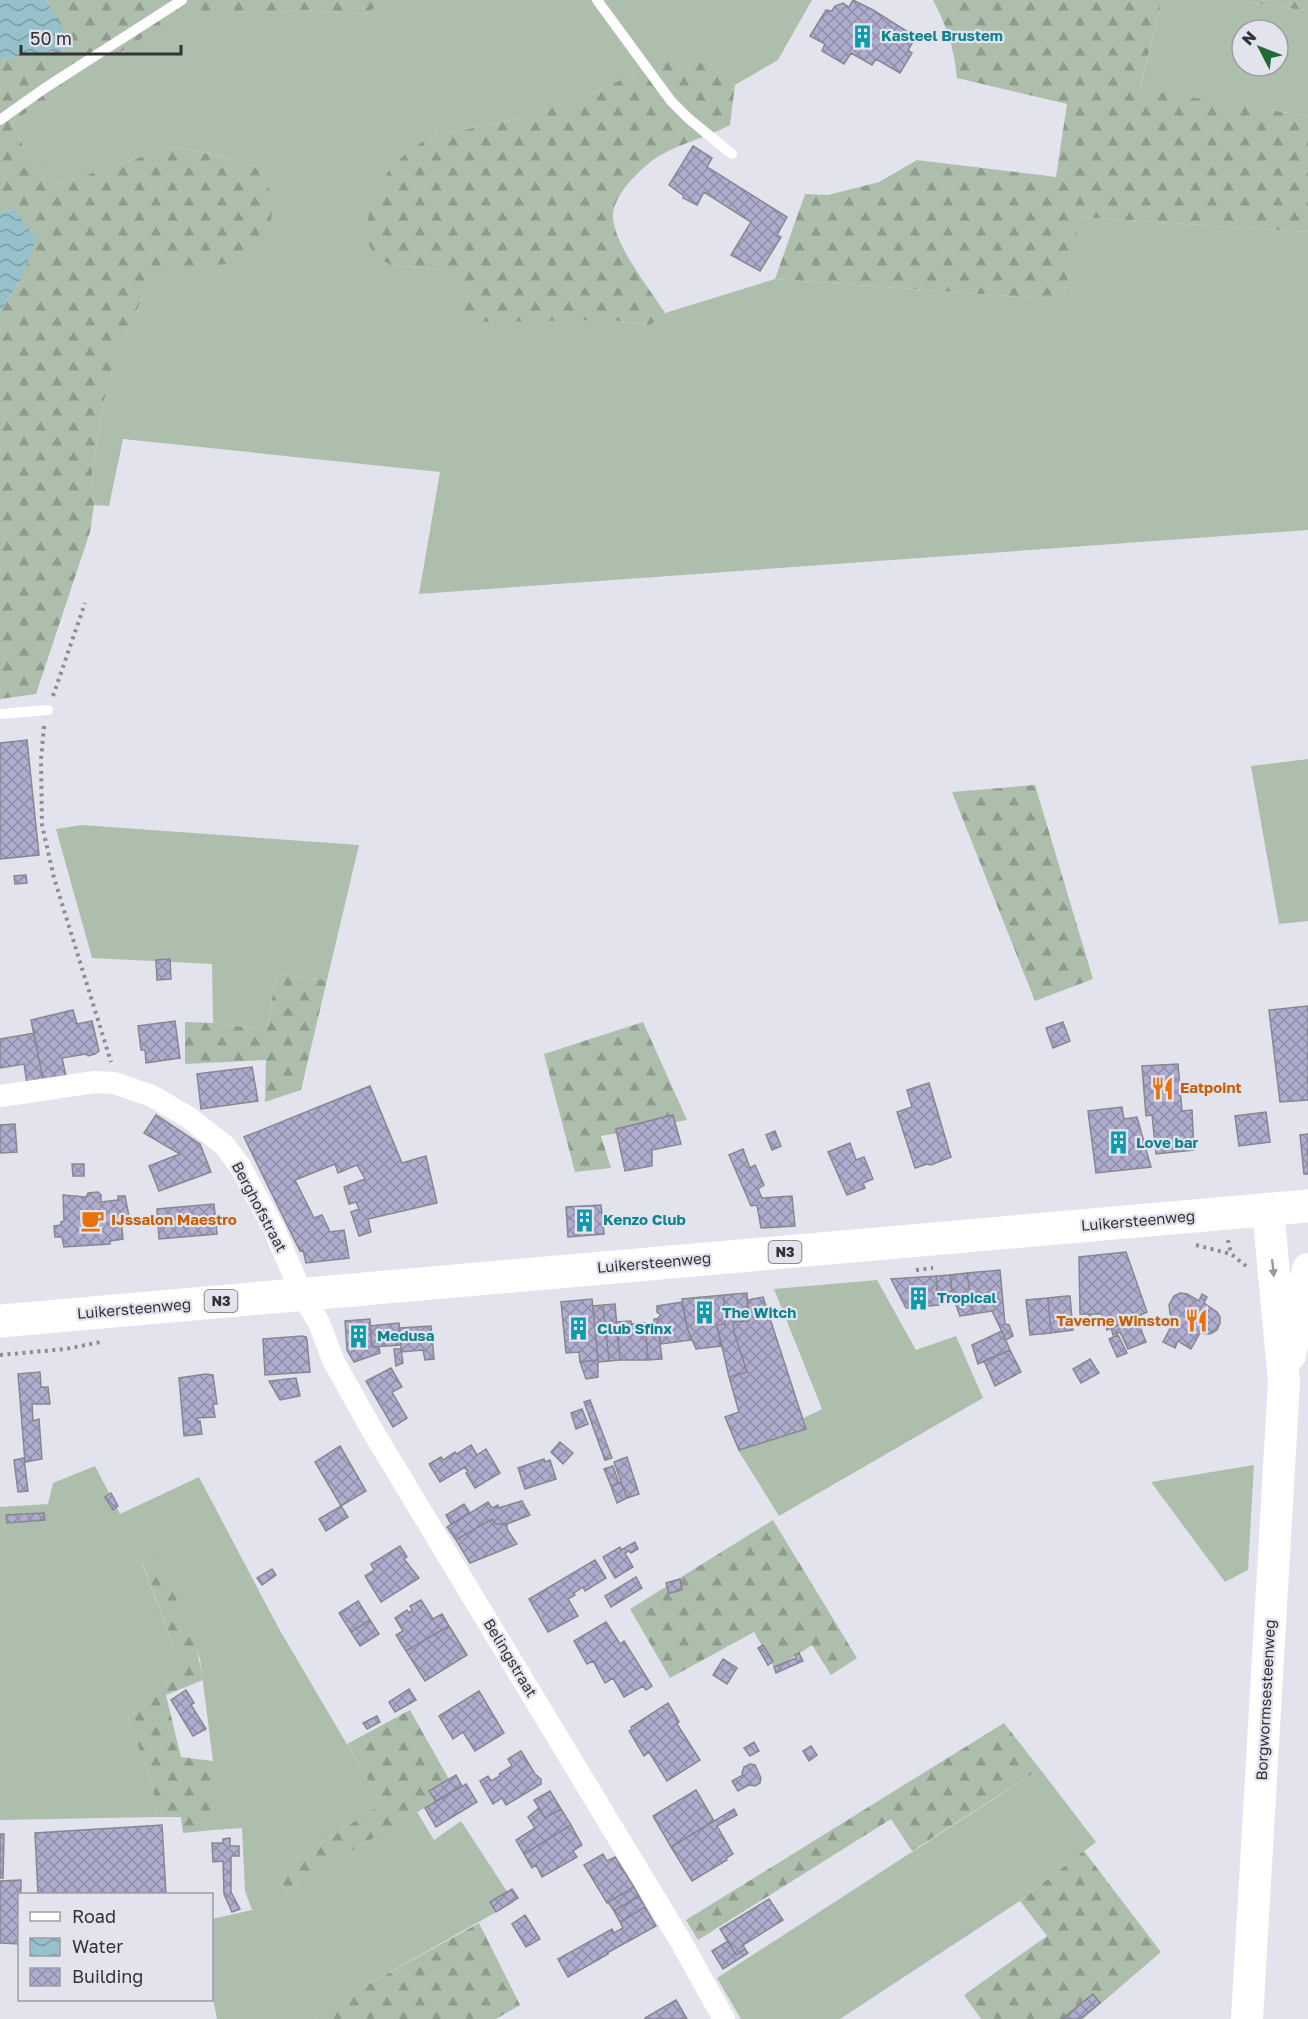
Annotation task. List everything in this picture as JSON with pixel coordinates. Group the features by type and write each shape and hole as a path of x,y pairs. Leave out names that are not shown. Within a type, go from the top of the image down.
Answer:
{"main road":[{"name":"Luikersteenweg","path":"0,1321 1308,1206"},
{"name":"Borgwormsesteenweg","path":"1247,2019 1284,1382 1268,1209"},
{"name":"Borgwormsesteenweg","path":"1284,1382 1308,1269"}],"street":[{"name":"Berghofstraat","path":"0,1096 95,1082 114,1083 152,1096 188,1117 224,1145 240,1166 274,1229 302,1294"},
{"name":"Belingstraat","path":"302,1294 319,1323 334,1362 372,1431 680,1940 724,2019"}],"lane":[{"path":"0,120 45,88 182,0"},
{"path":"597,0 671,101 732,154"},
{"path":"0,714 48,710"}],"path":[{"path":"85,603 48,710 40,760 42,825 54,878 110,1055 114,1083"}],"green space":[{"path":"46,0 388,0 365,14 299,10 176,16 12,122 27,154 59,184 171,147 208,153 257,167 273,196 270,233 249,261 154,273 125,335 107,385 92,472 94,505 90,532 36,694 0,699 0,312 21,279 14,209 0,213 0,59 73,48"},
{"path":"388,0 812,0 778,60 735,85 709,64 652,65 591,94 521,118 429,137 391,265 444,270 460,286 612,320 649,325 665,313 775,279 1063,300 1079,217 1308,232 1308,530 419,594 440,472 123,439 109,506 94,505 92,472 107,385 125,335 154,273 256,167 209,153 171,147 59,184 27,154 12,122 176,15 299,10 365,14"},
{"path":"933,0 1162,0 1140,89 1308,116 1308,232 1080,217 1063,300 775,279 805,194 828,195 879,182 917,160 1056,177 1067,104 957,78 949,38"},
{"path":"1162,0 1234,0 1308,11 1308,116 1140,90"},
{"path":"1234,0 1308,0 1308,11"},
{"path":"680,60 709,64 735,85 730,125 659,156 629,182 617,200 613,217 619,240 665,313 650,325 612,320 476,322 459,304 460,286 444,270 391,265 376,257 364,237 370,210 387,173 406,153 429,137 521,118 591,94 652,65"},
{"path":"1308,759 1308,921 1279,924 1251,766"},
{"path":"1035,785 1093,979 1035,1001 952,792"},
{"path":"82,825 359,845 327,980 276,974 267,1030 213,1023 212,964 92,958 56,829"},
{"path":"276,974 327,980 301,1090 265,1102 266,1060 185,1064 185,1022 267,1030"},
{"path":"643,1022 687,1120 601,1136 611,1168 575,1172 544,1054"},
{"path":"877,1280 916,1350 956,1336 983,1398 779,1516 738,1450 822,1409 774,1289"},
{"path":"1254,1465 1248,1570 1225,1582 1151,1482"},
{"path":"95,1466 120,1514 199,1477 278,1627 382,1804 275,1872 285,1890 417,1812 434,1840 461,1821 514,1902 314,2015 316,2019 217,2019 213,1998 213,1919 252,1910 245,1891 242,1828 213,1830 213,1761 200,1659 155,1554 142,1563 183,1671 128,1718 153,1787 156,1817 0,1820 0,1507 48,1504 53,1483"},
{"path":"773,1520 857,1658 831,1675 812,1645 775,1669 754,1632 670,1678 630,1609"},
{"path":"155,1554 184,1616 200,1664 203,1680 166,1695 181,1757 213,1761 213,1830 183,1833 181,1817 156,1817 153,1787 128,1718 183,1671 142,1562"},
{"path":"410,1710 455,1790 285,1890 275,1872 382,1804 347,1744"},
{"path":"1004,1723 1040,1769 912,1851 891,1819 698,1940 686,1920"},
{"path":"1040,1769 1096,1842 1020,1901 840,2019 741,2019 717,1978"},
{"path":"1084,1851 1161,1952 1083,2019 981,2019 964,1995 1047,1936 1020,1901"},
{"path":"479,1923 520,2005 496,2019 316,2019 313,2015"}],"water":[{"path":"0,0 46,0 74,48 0,59"},
{"path":"14,209 36,239 21,279 0,312 0,213"}],"building":[{"name":"Kasteel Brustem","path":"853,0 916,37 908,50 912,53 900,73 876,59 872,65 851,53 844,64 822,51 825,44 810,36 826,10 832,11 835,6 843,3 849,7"},
{"path":"693,146 712,158 707,167 787,217 777,235 781,237 760,271 731,255 751,222 704,192 697,205 683,198 684,196 669,185"},
{"path":"27,740 39,855 0,859 0,743"},
{"path":"26,875 27,883 15,884 14,876"},
{"path":"170,959 171,979 157,980 156,960"},
{"path":"1308,1006 1308,1100 1280,1102 1269,1010"},
{"path":"73,1010 77,1024 92,1021 99,1051 88,1056 86,1054 62,1058 66,1076 43,1080 31,1020"},
{"path":"175,1021 180,1058 146,1063 145,1050 141,1050 138,1026"},
{"path":"1063,1022 1070,1041 1053,1048 1046,1028"},
{"path":"34,1033 43,1080 27,1083 24,1064 0,1068 0,1039"},
{"name":"Eatpoint","path":"1178,1064 1182,1111 1192,1110 1194,1150 1156,1154 1152,1115 1146,1116 1142,1066"},
{"path":"252,1067 258,1101 201,1109 197,1074"},
{"path":"929,1083 951,1157 931,1165 915,1168 897,1112 912,1107 907,1090"},
{"path":"370,1086 402,1163 426,1156 437,1203 368,1219 371,1232 359,1236 351,1212 359,1209 356,1202 349,1204 344,1187 365,1179 357,1165 338,1173 335,1164 295,1180 314,1218 322,1215 330,1232 344,1230 349,1258 306,1263 303,1250 300,1251 244,1137"},
{"name":"Love bar","path":"1122,1107 1124,1119 1137,1117 1151,1167 1096,1173 1088,1111"},
{"path":"1266,1112 1270,1142 1239,1146 1235,1116"},
{"path":"156,1115 200,1144 211,1172 159,1191 149,1166 180,1154 144,1133"},
{"path":"673,1115 681,1144 652,1150 652,1166 625,1171 616,1129"},
{"path":"15,1124 17,1152 0,1153 0,1125"},
{"path":"775,1131 781,1146 772,1150 766,1135"},
{"path":"1308,1134 1308,1174 1304,1174 1300,1135"},
{"path":"850,1143 856,1160 864,1157 873,1179 863,1183 865,1188 847,1195 828,1152"},
{"path":"743,1149 750,1168 755,1165 764,1185 758,1189 762,1198 792,1196 795,1226 761,1228 757,1205 751,1206 729,1155"},
{"path":"72,1164 84,1164 84,1176 73,1176"},
{"name":"IJssalon Maestro","path":"98,1192 101,1195 101,1202 118,1200 118,1196 125,1196 129,1216 121,1218 123,1239 110,1241 110,1244 64,1247 62,1237 55,1237 54,1226 61,1225 64,1221 63,1195 86,1197 88,1193"},
{"path":"214,1204 217,1234 159,1239 157,1209"},
{"name":"Kenzo Club","path":"601,1205 604,1234 568,1237 566,1207"},
{"path":"1126,1252 1147,1312 1107,1330 1102,1314 1089,1316 1089,1314 1080,1314 1079,1257"},
{"path":"1000,1270 1005,1324 1009,1325 1013,1336 1006,1340 992,1311 973,1314 967,1273"},
{"path":"967,1273 973,1314 960,1316 953,1297 950,1275"},
{"path":"950,1275 952,1292 937,1291 936,1276"},
{"name":"Tropical","path":"936,1276 939,1305 906,1308 891,1279"},
{"path":"747,1293 749,1321 733,1322 747,1372 729,1377 717,1325 725,1324 724,1295"},
{"name":"Taverne Winston","path":"1180,1293 1199,1301 1202,1294 1207,1297 1204,1303 1220,1317 1217,1330 1210,1334 1200,1333 1191,1349 1178,1341 1175,1348 1163,1342 1175,1319 1170,1314 1169,1305 1174,1296"},
{"name":"The Witch","path":"724,1295 725,1324 717,1325 721,1346 696,1349 687,1328 682,1299"},
{"path":"1070,1296 1073,1330 1051,1333 1048,1298"},
{"path":"763,1297 806,1429 739,1450 725,1417 739,1412 729,1377 747,1372 733,1322 749,1321 747,1300"},
{"path":"1048,1298 1051,1333 1030,1335 1026,1300"},
{"name":"Club Sfinx","path":"592,1299 598,1360 580,1362 579,1352 566,1353 561,1302"},
{"path":"682,1302 692,1340 661,1344 657,1319 661,1315 657,1312 657,1306"},
{"path":"615,1304 620,1360 609,1361 603,1305"},
{"path":"603,1305 609,1361 598,1362 593,1306"},
{"path":"1136,1317 1146,1342 1128,1349 1120,1332 1113,1335 1111,1328"},
{"name":"Medusa","path":"370,1319 372,1347 379,1347 380,1353 354,1362 347,1350 345,1321"},
{"path":"654,1319 657,1319 662,1359 648,1360 645,1325 654,1324"},
{"path":"631,1321 631,1324 645,1323 648,1360 620,1360 616,1322"},
{"path":"399,1323 401,1345 372,1347 370,1326"},
{"path":"431,1326 434,1359 425,1360 423,1350 401,1352 400,1328"},
{"path":"1002,1331 1010,1350 978,1364 972,1345"},
{"path":"1118,1335 1127,1353 1117,1357 1109,1339"},
{"path":"302,1336 307,1340 310,1372 265,1375 263,1339"},
{"path":"394,1349 401,1349 403,1363 396,1366"},
{"path":"1010,1350 1021,1372 995,1386 984,1361"},
{"path":"1090,1359 1099,1373 1081,1383 1073,1369"},
{"path":"598,1360 598,1377 586,1379 580,1362"},
{"path":"391,1368 402,1387 392,1392 407,1418 393,1427 366,1381"},
{"path":"40,1372 41,1387 48,1387 50,1404 32,1404 33,1421 39,1419 42,1459 25,1462 18,1374"},
{"path":"213,1375 217,1404 213,1404 215,1417 197,1418 198,1422 200,1421 202,1434 184,1436 179,1378"},
{"path":"296,1378 300,1396 280,1400 269,1381"},
{"path":"590,1400 612,1458 605,1460 584,1402"},
{"path":"582,1409 588,1424 576,1429 571,1413"},
{"path":"560,1442 573,1453 563,1464 551,1452"},
{"path":"471,1445 477,1455 486,1449 500,1473 475,1488 465,1467 440,1482 429,1464 441,1457 443,1460 455,1452 457,1454"},
{"path":"340,1446 366,1491 341,1506 315,1462"},
{"path":"627,1457 639,1494 627,1498 614,1462"},
{"path":"24,1458 28,1491 18,1492 14,1460"},
{"path":"544,1459 545,1462 550,1460 556,1479 525,1489 518,1468"},
{"path":"613,1466 619,1483 611,1486 604,1469"},
{"path":"621,1482 627,1498 617,1503 611,1486"},
{"path":"111,1493 118,1506 113,1510 105,1497"},
{"path":"522,1501 530,1515 507,1524 495,1524 492,1519 456,1540 447,1527 488,1502 492,1508 498,1505 498,1508"},
{"path":"464,1504 470,1513 451,1524 446,1515"},
{"path":"341,1506 348,1517 326,1531 319,1519"},
{"path":"44,1513 45,1520 7,1523 6,1515"},
{"path":"492,1519 495,1524 507,1524 507,1529 517,1544 470,1563 456,1540"},
{"path":"635,1542 638,1549 625,1553 633,1567 615,1578 603,1557 620,1547 621,1550"},
{"path":"400,1546 407,1557 404,1559 419,1578 381,1602 365,1576 374,1570 371,1564"},
{"path":"595,1560 606,1578 585,1591 583,1587 574,1593 575,1595 568,1599 578,1616 548,1632 529,1599"},
{"path":"272,1569 276,1575 262,1585 257,1578"},
{"path":"636,1577 642,1588 611,1607 605,1596"},
{"path":"680,1579 682,1590 669,1593 666,1583"},
{"path":"421,1600 433,1619 442,1614 449,1626 406,1651 396,1635 403,1631 395,1618 407,1610 409,1613 412,1610 410,1606"},
{"path":"358,1601 370,1620 351,1632 339,1613"},
{"path":"370,1620 379,1634 360,1646 351,1632"},
{"path":"606,1622 620,1644 624,1641 652,1686 646,1690 643,1686 624,1697 613,1678 605,1683 593,1661 587,1664 574,1641"},
{"path":"449,1626 467,1655 425,1681 406,1651"},
{"path":"763,1645 773,1661 768,1665 758,1648"},
{"path":"799,1653 803,1661 776,1673 774,1667 796,1658 795,1655"},
{"path":"723,1659 737,1668 727,1684 713,1675"},
{"path":"409,1689 416,1700 395,1712 389,1702"},
{"path":"186,1690 194,1703 191,1705 206,1729 193,1736 171,1700"},
{"path":"479,1691 504,1733 475,1751 463,1732 453,1739 439,1716"},
{"path":"668,1703 679,1722 677,1724 700,1760 667,1781 649,1752 644,1756 629,1731 631,1727"},
{"path":"377,1716 380,1722 367,1729 363,1723"},
{"path":"754,1742 759,1751 750,1756 744,1748"},
{"path":"811,1746 817,1755 809,1761 803,1751"},
{"path":"521,1751 535,1774 541,1779 541,1784 506,1805 502,1798 493,1804 480,1781 488,1776 491,1781 500,1776 499,1774 512,1766 508,1759"},
{"path":"750,1764 755,1765 761,1778 760,1783 755,1786 749,1785 738,1791 732,1781 743,1775 744,1767"},
{"path":"456,1775 462,1786 436,1801 429,1791"},
{"path":"466,1784 477,1802 436,1827 425,1808"},
{"path":"696,1790 714,1821 671,1847 653,1816"},
{"path":"550,1791 561,1809 545,1818 534,1800"},
{"path":"550,1791 561,1809 545,1818 534,1800"},
{"path":"539,1808 545,1818 561,1809 571,1825 524,1854 516,1840 535,1828 528,1817"},
{"path":"734,1809 737,1815 717,1826 733,1854 692,1881 671,1847"},
{"path":"162,1825 166,1893 38,1893 35,1833"},
{"path":"571,1825 582,1845 573,1851 577,1857 542,1877 536,1865 532,1868 524,1854"},
{"path":"0,1834 4,1834 3,1878 0,1878"},
{"path":"230,1838 230,1846 239,1846 239,1856 231,1856 231,1892 240,1909 232,1912 224,1894 223,1861 213,1862 212,1843 223,1843 223,1839"},
{"path":"603,1854 607,1861 615,1857 634,1887 607,1903 584,1865"},
{"path":"21,1880 21,1893 18,1893 18,1944 0,1943 0,1881"},
{"path":"634,1887 639,1896 614,1911 608,1902"},
{"path":"512,1889 518,1898 496,1912 490,1902"},
{"path":"639,1896 645,1907 620,1922 614,1911"},
{"path":"639,1896 645,1907 620,1922 614,1911"},
{"path":"769,1899 783,1920 743,1945 745,1949 736,1955 720,1929"},
{"path":"645,1907 656,1926 568,1977 558,1959 612,1929 614,1933 623,1928 620,1922"},
{"path":"525,1915 540,1939 526,1947 512,1924"},
{"path":"728,1941 736,1955 745,1949 748,1953 723,1969 712,1951"},
{"path":"1093,1994 1100,2003 1080,2019 1062,2019"},
{"path":"676,2000 687,2019 645,2018"}],"place":[{"name":"Kasteel Brustem","path":"863,36"},
{"name":"Eatpoint","path":"1162,1088"},
{"name":"Love bar","path":"1118,1143"},
{"name":"IJssalon Maestro","path":"93,1220"},
{"name":"Kenzo Club","path":"585,1220"},
{"name":"Tropical","path":"919,1298"},
{"name":"The Witch","path":"704,1313"},
{"name":"Taverne Winston","path":"1197,1321"},
{"name":"Club Sfinx","path":"579,1329"},
{"name":"Medusa","path":"359,1336"}]}
